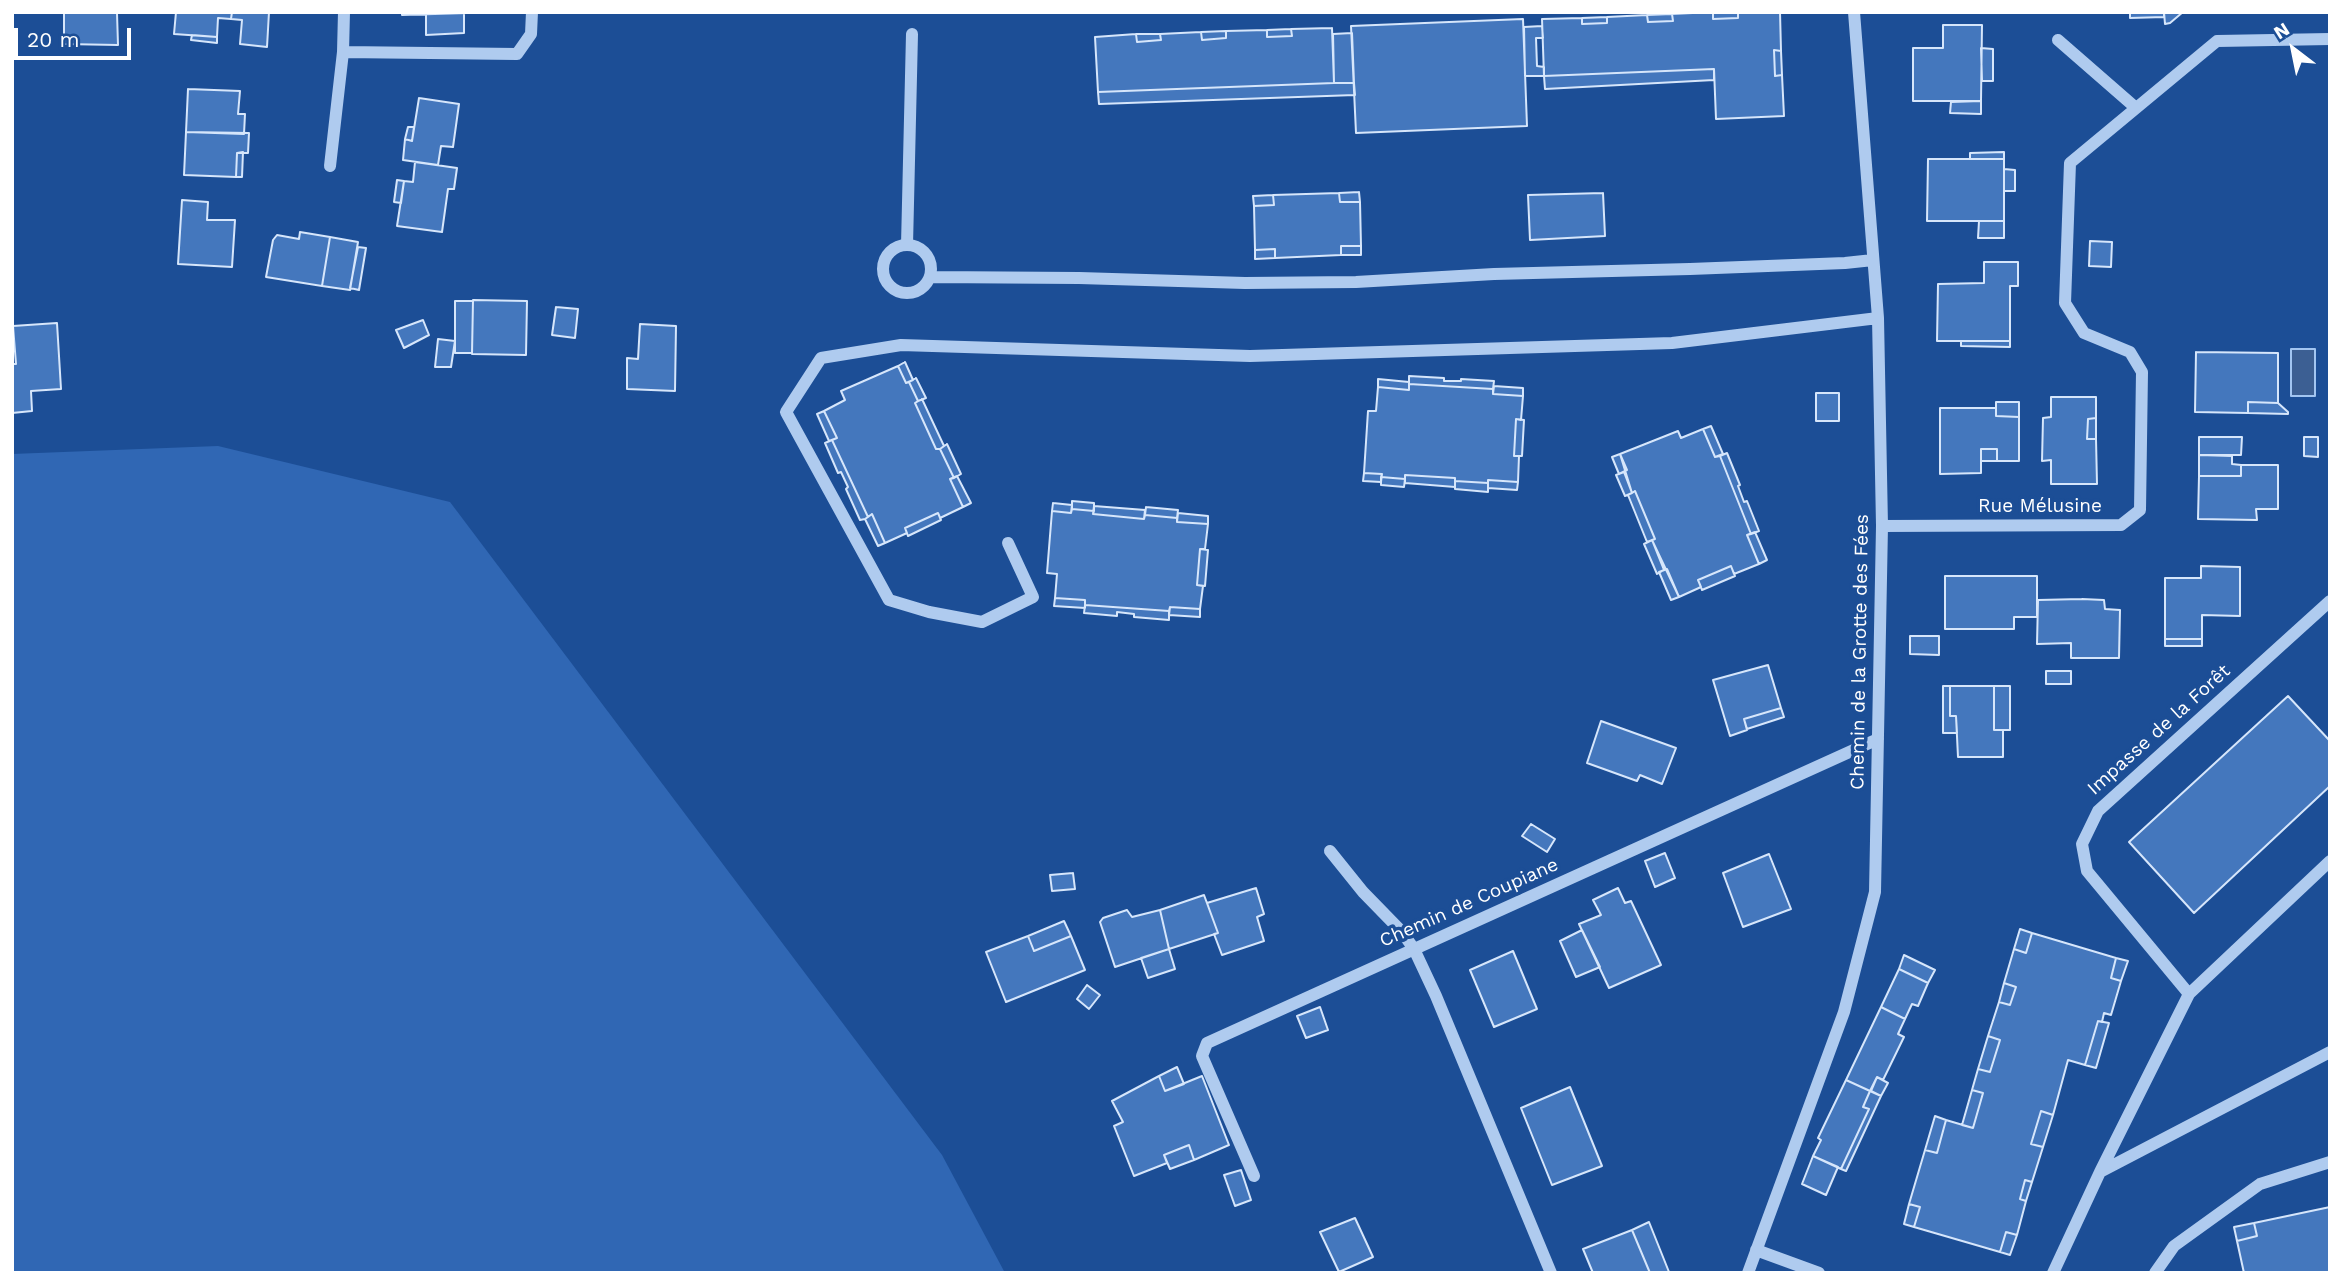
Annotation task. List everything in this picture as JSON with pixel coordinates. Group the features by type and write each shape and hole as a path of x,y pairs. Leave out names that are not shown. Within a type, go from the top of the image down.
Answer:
{"street":[{"path":"330,166 343,52 344,12"},
{"path":"343,52 517,54 531,34 532,12"},
{"name":"Chemin de la Grotte des Fées","path":"1748,1273 1844,1012 1875,892 1882,526 1878,318 1854,12"},
{"path":"906,245 912,34"},
{"name":"Rue Mélusine","path":"1882,526 2121,525 2140,510 2142,372 2130,352 2084,333 2065,303 2070,163 2217,41 2330,39"},
{"path":"2058,40 2136,108"},
{"path":"906,245 914,246 926,255 932,270 926,284 912,293 896,291 885,279 884,263 892,250 906,245"},
{"path":"930,277 1245,283 1356,282 1494,274 1741,267 1873,260"},
{"path":"1007,543 1033,597 982,622 929,612 889,600 786,412 821,358 901,345 1250,356 1672,343 1878,318"},
{"name":"Impasse de la Forêt","path":"2189,994 2087,871 2082,844 2098,811 2330,601"},
{"name":"Chemin de Coupiane","path":"1254,1176 1202,1056 1207,1043 1878,739"},
{"path":"1330,851 1414,949 1551,1273"},
{"path":"2053,1273 2099,1172 2189,994 2330,861"},
{"path":"2099,1172 2330,1052"},
{"path":"2155,1273 2174,1246 2260,1184 2330,1162"},
{"path":"1756,1250 1819,1273"}],"shaded area":[{"path":"2291,349 2315,349 2315,396 2291,396"},
{"path":"218,446 450,502 942,1155 1005,1273 12,1273 12,454"}],"building":[{"path":"64,12 117,13 118,45 64,44"},
{"path":"176,12 232,12 231,19 218,18 217,37 174,34"},
{"path":"232,12 269,12 267,47 240,44 242,20 231,19"},
{"path":"402,12 467,12 467,13 402,15"},
{"path":"1713,12 1713,19 1738,18 1738,12 1780,12 1781,51 1774,50 1775,76 1782,75 1784,116 1716,119 1714,69 1544,76 1542,19 1582,18 1582,24 1607,23 1607,17 1647,15 1648,22 1673,21 1672,14"},
{"path":"1713,12 1738,12 1738,18 1713,19"},
{"path":"2130,12 2164,12 2164,17 2130,18"},
{"path":"2164,12 2183,12 2165,24"},
{"path":"464,13 464,33 426,35 426,14"},
{"path":"1672,14 1673,21 1648,22 1647,15"},
{"path":"1607,17 1607,23 1582,24 1582,18"},
{"path":"1523,19 1527,126 1356,133 1351,26"},
{"path":"1943,25 1982,25 1981,101 1913,101 1913,48 1943,48"},
{"path":"1542,26 1543,38 1536,38 1537,66 1544,67 1544,76 1525,76 1524,27"},
{"path":"1332,28 1334,83 1098,92 1095,37 1136,34 1137,42 1161,40 1160,34 1201,32 1202,40 1226,38 1226,31 1267,30 1267,37 1292,36 1291,29"},
{"path":"1291,29 1292,36 1267,37 1267,30"},
{"path":"1226,31 1226,38 1202,40 1201,32"},
{"path":"1352,33 1354,83 1334,83 1333,34"},
{"path":"1136,34 1160,34 1161,40 1137,42"},
{"path":"192,35 217,37 217,43 191,40"},
{"path":"1981,48 1993,49 1993,81 1982,81"},
{"path":"1774,50 1781,51 1782,75 1775,76"},
{"path":"1714,69 1714,80 1545,89 1544,76"},
{"path":"1354,83 1355,95 1099,104 1098,92"},
{"path":"188,89 240,91 238,114 245,114 244,134 186,132"},
{"path":"419,98 459,104 453,147 441,146 438,165 403,160 405,139 412,141"},
{"path":"1981,101 1981,114 1950,113 1951,102"},
{"path":"408,127 414,127 412,141 405,139"},
{"path":"186,132 249,133 248,153 237,153 236,177 184,175"},
{"path":"243,152 242,177 236,177 237,153"},
{"path":"2004,152 2004,159 1970,159 1970,153"},
{"path":"1928,159 2004,159 2004,221 1927,221"},
{"path":"415,162 457,168 454,189 448,189 442,232 397,226 404,181 413,182"},
{"path":"2004,169 2015,170 2015,191 2004,191"},
{"path":"397,180 404,181 401,203 394,202"},
{"path":"1359,192 1360,202 1340,202 1339,193"},
{"path":"1339,193 1340,202 1360,202 1361,246 1341,246 1341,255 1275,258 1275,249 1255,250 1254,206 1274,205 1273,195"},
{"path":"1603,193 1605,236 1530,240 1528,195"},
{"path":"1273,195 1274,205 1254,206 1253,196"},
{"path":"182,200 208,202 207,220 235,220 232,267 178,264"},
{"path":"1979,221 2004,221 2004,238 1978,238"},
{"path":"300,232 330,237 322,286 266,277 273,240 277,235 299,239"},
{"path":"330,237 358,242 350,290 322,286"},
{"path":"2090,241 2112,242 2111,267 2089,266"},
{"path":"1341,246 1361,246 1361,255 1341,255"},
{"path":"358,247 366,248 359,290 350,288"},
{"path":"1275,249 1275,258 1255,259 1255,250"},
{"path":"1984,262 2018,262 2018,286 2010,286 2010,341 1937,341 1938,284 1984,283"},
{"path":"473,300 527,301 526,355 472,354"},
{"path":"455,301 473,301 472,353 455,353"},
{"path":"556,307 578,309 575,338 552,335"},
{"path":"423,320 429,335 404,348 396,330"},
{"path":"57,323 61,389 31,391 32,411 12,413 12,364 16,364 13,326"},
{"path":"640,324 676,326 675,391 627,389 627,358 638,359"},
{"path":"438,339 455,341 451,367 435,367"},
{"path":"1961,341 2010,341 2010,347 1961,346"},
{"path":"2196,352 2278,353 2278,403 2248,402 2248,413 2195,412"},
{"path":"905,362 913,380 906,383 898,366"},
{"path":"898,366 918,401 915,403 936,449 940,449 954,478 950,479 963,507 940,518 938,513 905,528 907,533 885,543 872,514 868,517 832,440 837,438 824,411 845,400 841,391"},
{"path":"1409,376 1444,378 1444,381 1494,381 1493,389 1409,384"},
{"path":"916,378 926,398 918,401 909,382"},
{"path":"1378,379 1409,382 1409,390 1378,387"},
{"path":"1409,384 1493,389 1493,394 1523,396 1521,420 1516,419 1514,456 1519,456 1518,482 1455,481 1455,478 1405,475 1405,479 1364,473 1368,411 1376,411 1378,387 1409,390"},
{"path":"1494,386 1523,388 1523,396 1493,394"},
{"path":"1816,393 1839,393 1839,421 1816,421"},
{"path":"2051,397 2096,397 2096,418 2088,419 2087,439 2096,439 2097,484 2051,484 2051,460 2042,461 2043,418 2051,417"},
{"path":"922,399 944,446 940,449 936,449 915,403"},
{"path":"1996,402 2019,402 2019,417 1996,416"},
{"path":"2248,402 2278,403 2288,414 2248,413"},
{"path":"1940,408 1996,408 1996,416 2019,417 2019,461 1997,461 1997,449 1981,449 1981,473 1940,474"},
{"path":"824,411 837,438 829,441 817,414"},
{"path":"2096,418 2096,439 2087,439 2088,419"},
{"path":"1516,419 1524,420 1522,456 1514,456"},
{"path":"1711,426 1723,454 1715,457 1703,429"},
{"path":"1703,429 1715,457 1720,456 1751,534 1747,535 1759,564 1734,574 1731,566 1698,580 1701,587 1679,597 1652,540 1655,539 1635,491 1632,493 1620,454 1678,431 1681,438"},
{"path":"2199,437 2242,437 2241,455 2199,455"},
{"path":"2304,437 2318,437 2318,457 2304,456"},
{"path":"832,440 868,517 865,519 860,520 846,489 848,487 841,472 838,473 825,443"},
{"path":"947,444 961,474 954,478 940,449"},
{"path":"1981,449 1997,449 1997,461 1981,461"},
{"path":"1727,453 1744,502 1747,501 1759,531 1751,534 1720,456"},
{"path":"1620,454 1627,470 1619,474 1612,457"},
{"path":"2199,455 2232,456 2232,464 2241,465 2241,476 2199,476"},
{"path":"2241,465 2278,465 2278,509 2256,509 2257,520 2198,519 2199,476 2241,476"},
{"path":"1624,472 1632,493 1625,496 1616,475"},
{"path":"1364,473 1382,474 1381,482 1363,481"},
{"path":"1405,475 1455,478 1455,487 1405,483"},
{"path":"957,476 971,503 963,507 950,479"},
{"path":"1381,477 1405,479 1404,487 1381,485"},
{"path":"1488,480 1518,482 1517,490 1488,488"},
{"path":"1455,481 1488,483 1488,492 1455,489"},
{"path":"1635,491 1655,539 1647,542 1628,495"},
{"path":"1072,501 1094,503 1094,511 1072,509"},
{"path":"1053,503 1072,505 1071,513 1052,511"},
{"path":"1094,506 1145,510 1144,519 1093,514"},
{"path":"1146,507 1178,510 1177,518 1145,515"},
{"path":"1072,509 1094,511 1093,514 1144,519 1145,515 1177,518 1177,522 1208,524 1205,549 1200,549 1197,585 1203,586 1200,609 1170,607 1169,611 1085,605 1085,600 1055,598 1057,574 1047,573 1052,511 1071,513"},
{"path":"938,513 941,520 908,536 905,528"},
{"path":"1178,513 1208,516 1208,524 1177,522"},
{"path":"872,514 885,543 878,546 865,519"},
{"path":"1755,532 1767,560 1759,564 1747,535"},
{"path":"1652,540 1664,570 1657,574 1644,544"},
{"path":"1200,549 1208,550 1205,586 1197,585"},
{"path":"1731,566 1735,576 1702,590 1698,580"},
{"path":"2201,566 2240,567 2240,616 2202,615 2202,639 2165,639 2165,578 2201,578"},
{"path":"1667,569 1679,597 1671,600 1659,572"},
{"path":"1945,576 2037,576 2037,617 2014,617 2014,629 1945,629"},
{"path":"1055,598 1085,600 1085,608 1054,606"},
{"path":"2038,600 2104,600 2105,609 2120,610 2119,658 2071,658 2071,643 2037,644"},
{"path":"1085,605 1169,611 1169,620 1134,617 1134,614 1117,612 1117,616 1084,613"},
{"path":"1170,607 1200,609 1200,617 1169,615"},
{"path":"1910,636 1939,636 1939,655 1910,654"},
{"path":"2165,639 2202,639 2202,646 2165,646"},
{"path":"1768,665 1781,708 1744,719 1747,730 1730,736 1713,680"},
{"path":"2046,671 2071,671 2071,684 2046,684"},
{"path":"1943,686 1950,686 1950,716 1956,716 1957,733 1943,733"},
{"path":"1950,686 1994,686 1994,730 2003,730 2003,757 1958,757 1956,716 1950,716"},
{"path":"1994,686 2010,686 2010,730 1994,730"},
{"path":"2288,696 2330,741 2330,786 2194,913 2129,842"},
{"path":"1781,708 1784,717 1747,729 1744,719"},
{"path":"1601,721 1676,748 1662,784 1640,775 1637,781 1587,763"},
{"path":"1531,824 1555,839 1547,852 1522,836"},
{"path":"1665,853 1675,878 1655,887 1645,861"},
{"path":"1769,854 1791,909 1743,927 1723,873"},
{"path":"1073,873 1075,889 1052,891 1050,875"},
{"path":"1256,888 1264,914 1257,917 1264,941 1222,955 1214,934 1218,933 1207,903"},
{"path":"1618,888 1625,903 1631,901 1661,965 1609,988 1579,924 1601,915 1593,900"},
{"path":"1204,895 1218,933 1169,949 1160,910"},
{"path":"1127,910 1132,917 1160,910 1169,949 1115,967 1100,922 1103,918"},
{"path":"1064,921 1071,936 1034,951 1028,936"},
{"path":"2020,929 2032,933 2026,953 2014,949"},
{"path":"1582,930 1600,967 1576,977 1560,941"},
{"path":"2032,933 2116,958 2111,978 2121,981 2111,1015 2104,1013 2102,1022 2098,1021 2085,1065 2068,1060 2053,1115 2041,1111 2031,1144 2043,1147 2032,1182 2025,1180 2020,1199 2026,1201 2017,1235 2006,1232 2000,1252 1914,1227 1920,1207 1909,1204 1925,1150 1937,1153 1946,1120 1973,1128 1983,1093 1972,1090 1978,1069 1990,1072 2000,1040 1988,1036 1999,1002 2010,1005 2016,987 2004,983 2014,949 2026,953"},
{"path":"1028,936 1034,951 1071,936 1085,970 1006,1002 986,952"},
{"path":"1169,949 1175,969 1148,978 1141,958"},
{"path":"1513,951 1537,1009 1494,1027 1470,970"},
{"path":"1904,955 1935,970 1928,983 1899,969"},
{"path":"2116,958 2128,961 2121,981 2111,978"},
{"path":"1899,969 1928,983 1918,1006 1912,1004 1905,1019 1881,1007"},
{"path":"2004,983 2016,987 2010,1005 1999,1002"},
{"path":"1087,985 1100,995 1089,1009 1077,999"},
{"path":"1320,1007 1328,1030 1306,1038 1297,1016"},
{"path":"1881,1007 1905,1019 1898,1034 1904,1037 1883,1080 1877,1077 1870,1091 1846,1080"},
{"path":"2098,1021 2109,1023 2096,1068 2085,1065"},
{"path":"1988,1036 2000,1040 1990,1072 1978,1069"},
{"path":"1177,1067 1184,1084 1165,1091 1159,1076"},
{"path":"1159,1076 1165,1091 1202,1076 1229,1145 1194,1160 1189,1145 1164,1155 1167,1163 1134,1176 1114,1126 1123,1122 1112,1101"},
{"path":"1877,1077 1888,1083 1881,1096 1871,1091"},
{"path":"1846,1080 1870,1091 1863,1107 1869,1109 1841,1169 1813,1156 1821,1140 1818,1138"},
{"path":"1570,1087 1602,1166 1552,1185 1521,1108"},
{"path":"1972,1090 1983,1093 1973,1128 1962,1125"},
{"path":"1870,1091 1881,1096 1846,1171 1841,1169 1869,1109 1863,1107"},
{"path":"2041,1111 2053,1115 2043,1147 2031,1144"},
{"path":"1935,1116 1946,1120 1937,1153 1925,1150"},
{"path":"1189,1145 1194,1160 1170,1169 1164,1155"},
{"path":"1813,1156 1838,1167 1826,1195 1802,1184"},
{"path":"1241,1170 1251,1200 1235,1206 1224,1175"},
{"path":"2025,1180 2032,1182 2026,1201 2020,1199"},
{"path":"1909,1204 1920,1207 1914,1227 1904,1224"},
{"path":"2330,1207 2330,1273 2244,1273 2237,1241 2257,1236 2254,1223"},
{"path":"1355,1218 1373,1257 1339,1272 1320,1232"},
{"path":"1649,1222 1669,1272 1667,1273 1650,1273 1632,1230"},
{"path":"2254,1223 2257,1236 2237,1241 2234,1227"},
{"path":"1632,1230 1650,1273 1593,1273 1583,1249"},
{"path":"2006,1232 2017,1235 2010,1255 2000,1252"}]}
